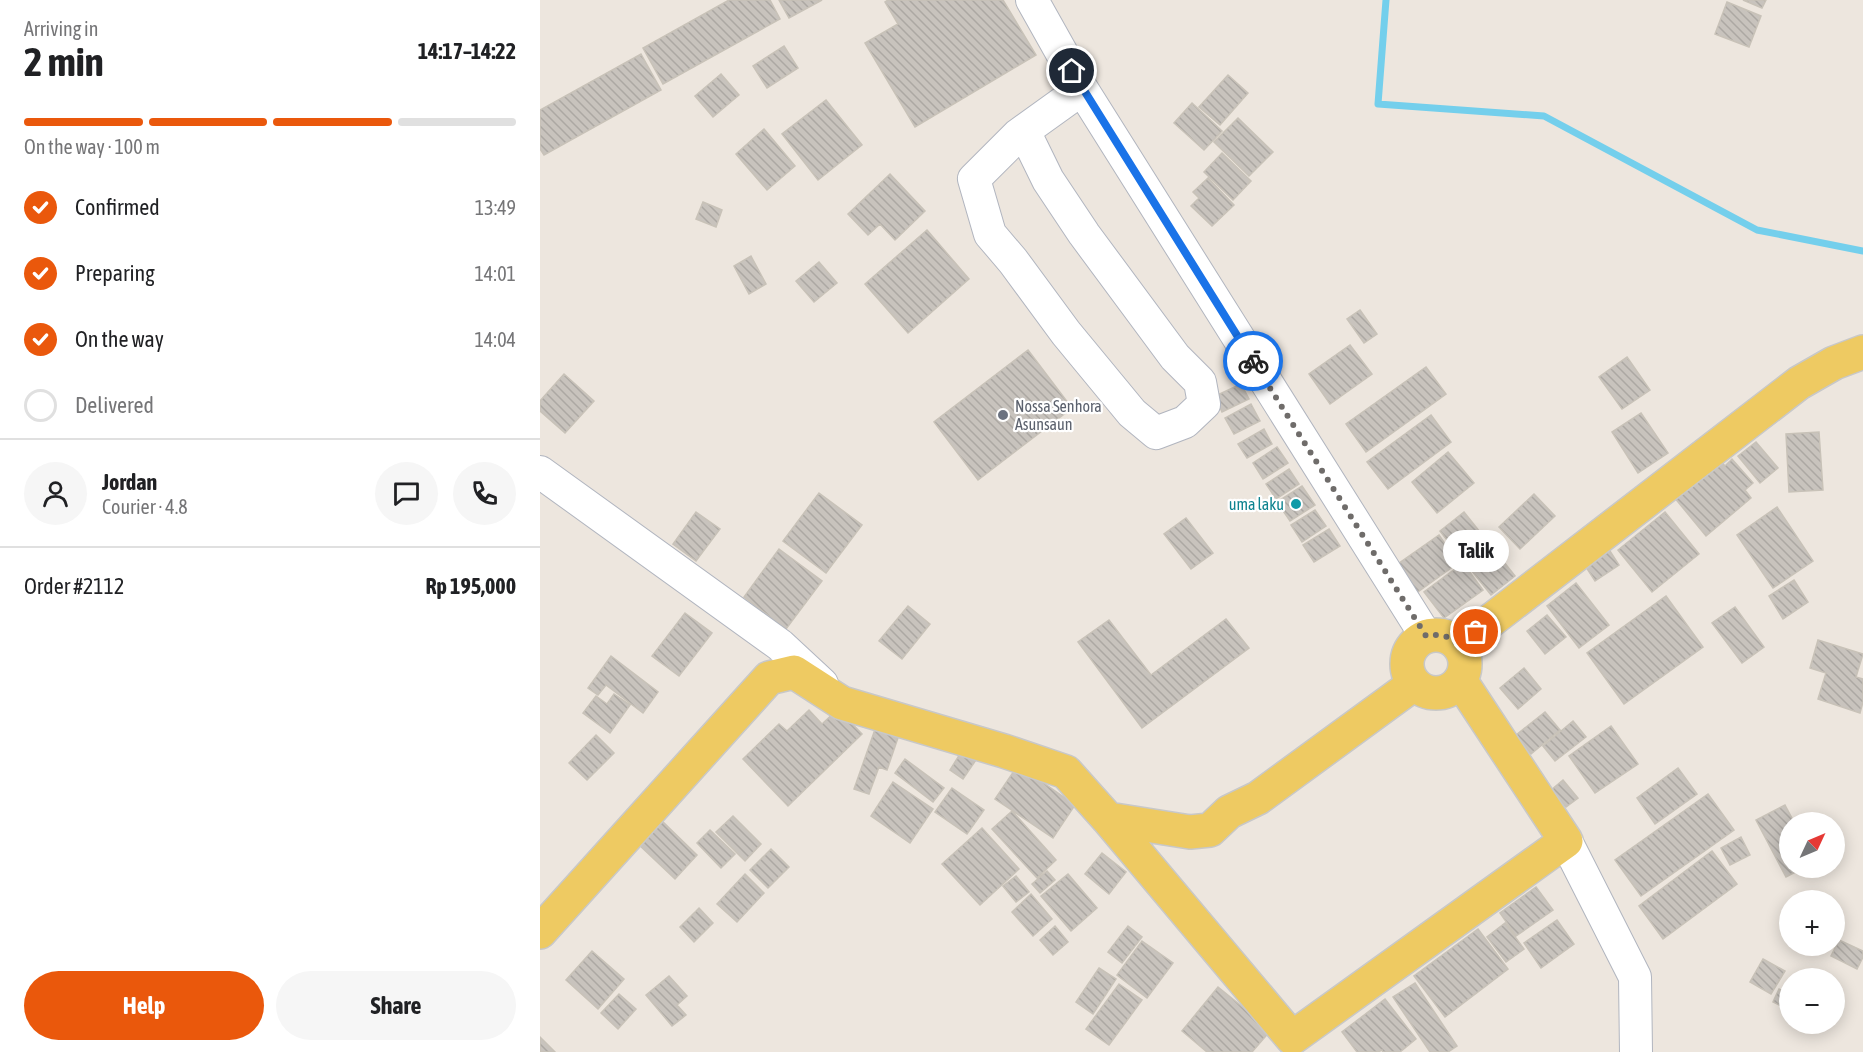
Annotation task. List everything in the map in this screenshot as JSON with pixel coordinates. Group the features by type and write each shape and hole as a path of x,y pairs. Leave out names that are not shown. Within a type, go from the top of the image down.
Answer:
{"main road":[{"path":"1459,645 1799,383 1834,363 1863,352"},
{"path":"1444,635 1459,645 1464,654 1464,672 1460,680 1453,688 1444,692 1423,691 1414,684 1408,674 1406,662 1409,651 1416,641 1426,636 1444,635"},
{"path":"540,932 769,678 794,672 842,703 1004,751 1066,772 1108,819 1288,1047 1566,841 1460,680"},
{"path":"1108,819 1190,832 1210,830 1228,812 1258,798 1414,684"}],"street":[{"path":"1032,0 1082,89 1426,636"},
{"path":"1024,131 1048,180 1084,234 1174,357 1200,382 1204,404 1185,423 1156,434 1132,413 1066,333 990,234 974,179 1024,131 1082,89"},
{"path":"540,472 780,645 842,703"},
{"path":"1566,841 1635,977 1636,1052"}],"building":[{"path":"729,0 770,0 780,19 663,84 643,48"},
{"path":"779,0 822,0 789,18"},
{"path":"888,0 1003,0 1036,55 915,127 865,43 898,24 885,2"},
{"path":"1743,0 1766,0 1762,8"},
{"path":"1727,2 1761,16 1749,47 1715,34"},
{"path":"784,46 798,68 767,88 753,66"},
{"path":"641,54 661,90 544,155 540,149 540,110"},
{"path":"721,74 739,95 713,117 695,96"},
{"path":"1228,75 1248,93 1220,125 1199,107"},
{"path":"826,100 862,145 818,180 782,134"},
{"path":"1192,103 1222,131 1204,150 1174,123"},
{"path":"1238,118 1273,152 1249,176 1214,142"},
{"path":"764,129 795,166 767,190 736,154"},
{"path":"1222,153 1251,181 1233,200 1204,172"},
{"path":"890,174 925,211 895,240 880,224 868,235 848,214"},
{"path":"1208,178 1234,205 1212,226 1191,206 1199,198 1193,192"},
{"path":"703,202 722,210 716,227 696,219"},
{"path":"927,230 969,279 908,333 865,284"},
{"path":"751,256 766,284 749,294 734,266"},
{"path":"819,262 837,283 814,302 796,281"},
{"path":"1360,310 1377,334 1364,343 1347,319"},
{"path":"1350,345 1372,374 1330,404 1309,374"},
{"name":"Nossa Senhora Asunsaun","path":"1028,350 1072,408 978,480 934,422"},
{"path":"1627,357 1650,390 1622,409 1599,377"},
{"path":"1426,367 1446,394 1366,452 1346,424"},
{"path":"564,374 594,401 565,433 540,411 540,401"},
{"path":"1241,384 1249,399 1222,412 1215,396"},
{"path":"1251,404 1260,421 1234,434 1225,418"},
{"path":"1641,413 1668,453 1638,473 1612,432"},
{"path":"1431,415 1451,442 1388,489 1367,462"},
{"name":"uma laku","path":"1264,429 1272,444 1247,458 1238,444"},
{"path":"1819,432 1823,490 1789,492 1786,434"},
{"path":"1756,442 1778,468 1760,483 1738,456"},
{"name":"uma laku","path":"1277,447 1288,463 1263,479 1253,463"},
{"path":"1448,452 1474,483 1437,513 1412,482"},
{"path":"1719,459 1725,466 1732,459 1753,483 1745,490 1751,498 1706,536 1674,497"},
{"name":"uma laku","path":"1289,469 1299,484 1276,499 1266,484"},
{"name":"uma laku","path":"1302,486 1315,505 1290,521 1277,502"},
{"path":"819,493 862,525 826,573 783,541"},
{"path":"1534,494 1555,516 1520,549 1499,527"},
{"path":"1777,507 1813,561 1773,588 1737,535"},
{"name":"uma laku","path":"1315,510 1326,526 1302,542 1291,525"},
{"path":"696,512 720,529 696,561 673,544"},
{"path":"1464,512 1515,576 1491,595 1440,531"},
{"path":"1665,512 1699,554 1652,592 1618,550"},
{"path":"1186,518 1213,553 1191,569 1164,534"},
{"name":"uma laku","path":"1329,529 1340,546 1314,562 1303,545"},
{"path":"1439,535 1458,563 1415,594 1395,566"},
{"path":"1608,548 1619,565 1595,581 1584,564"},
{"path":"779,549 822,581 786,629 744,597"},
{"path":"1463,563 1483,590 1444,618 1424,592"},
{"path":"1794,580 1808,602 1783,619 1769,596"},
{"path":"1576,583 1609,625 1579,648 1547,606"},
{"path":"1666,596 1703,647 1624,704 1587,653"},
{"path":"908,606 930,624 902,659 879,641"},
{"path":"1735,607 1764,647 1742,663 1712,623"},
{"path":"685,613 712,633 679,676 652,656"},
{"path":"1547,615 1566,637 1545,654 1527,631"},
{"path":"1226,619 1249,648 1142,728 1078,642 1109,620 1151,675"},
{"path":"1818,640 1863,654 1856,677 1863,679 1863,702 1860,713 1818,699 1826,673 1810,668"},
{"path":"611,656 658,692 643,713 606,685 598,695 588,688"},
{"path":"1524,668 1541,689 1518,709 1500,688"},
{"path":"614,694 630,705 610,733 583,713 596,696 607,704"},
{"path":"838,709 862,734 788,806 743,759 779,724 787,731 809,710 822,724"},
{"path":"1545,712 1560,730 1531,754 1516,735"},
{"path":"878,721 901,729 887,770 879,767 869,794 854,789"},
{"path":"1573,721 1586,737 1555,761 1543,746"},
{"path":"1611,726 1638,764 1595,793 1569,756"},
{"path":"596,735 614,753 587,780 569,763"},
{"path":"968,741 982,751 963,779 950,770"},
{"path":"905,759 944,788 933,802 895,773"},
{"path":"1018,765 1075,805 1053,838 995,799"},
{"path":"1678,768 1697,794 1655,824 1637,798"},
{"path":"1563,780 1578,798 1566,807 1551,790"},
{"path":"893,782 933,809 910,843 871,816"},
{"path":"952,788 984,810 967,834 935,812"},
{"path":"1708,794 1734,830 1641,896 1615,860"},
{"path":"1785,805 1789,812 1779,812 1779,864 1756,820"},
{"path":"1012,811 1056,860 1037,878 992,829"},
{"path":"733,816 761,844 745,861 716,832"},
{"path":"659,818 697,855 675,879 636,842"},
{"path":"982,828 1019,869 980,905 942,864"},
{"path":"710,830 735,854 721,868 697,843"},
{"path":"1741,837 1750,855 1730,865 1721,848"},
{"path":"771,849 789,867 768,888 750,870"},
{"path":"1712,851 1737,884 1663,939 1639,906"},
{"path":"1102,853 1126,872 1109,894 1085,874"},
{"path":"1047,871 1055,880 1040,893 1032,884"},
{"path":"745,874 764,893 737,922 717,904"},
{"path":"1068,874 1097,908 1071,931 1041,896"},
{"path":"1016,876 1029,892 1016,902 1003,886"},
{"path":"1536,887 1553,910 1516,936 1500,913"},
{"path":"1031,894 1052,919 1033,936 1012,912"},
{"path":"699,908 713,923 694,942 680,927"},
{"path":"1557,920 1574,944 1541,968 1524,943"},
{"path":"1505,923 1524,949 1506,962 1487,937"},
{"path":"1055,926 1068,942 1053,955 1040,940"},
{"path":"1128,926 1142,937 1122,963 1108,952"},
{"path":"1478,929 1508,969 1445,1017 1414,976"},
{"path":"1142,941 1173,963 1147,998 1117,975"},
{"path":"1845,943 1863,951 1863,957 1857,969 1831,956 1845,956"},
{"path":"592,951 624,979 598,1009 566,980"},
{"path":"1763,959 1780,968 1779,981 1771,994 1750,982"},
{"path":"1099,968 1116,979 1093,1014 1076,1002"},
{"path":"669,976 687,996 677,1005 686,1015 672,1026 646,995"},
{"path":"1415,983 1457,1046 1448,1052 1430,1052 1393,997"},
{"path":"1119,984 1142,1000 1109,1045 1086,1029"},
{"path":"1218,987 1271,1030 1252,1052 1207,1052 1182,1031"},
{"path":"1779,989 1779,1005 1773,1002"},
{"path":"619,994 636,1009 618,1029 601,1013"},
{"path":"1385,999 1416,1039 1400,1052 1383,1052 1382,1050 1357,1052 1342,1032"},
{"path":"540,1037 555,1052 540,1052"}],"waterway":[{"path":"1386,0 1378,104 1544,116 1757,230 1863,251"}],"way so far":[{"path":"1253,361 1426,636 1444,635 1459,645 1476,632"}],"place":[{"name":"Nossa Senhora Asunsaun","path":"1003,415"},
{"name":"uma laku","path":"1296,504"},
{"name":"Talik","path":"1476,632"}],"route":[{"path":"1072,71 1253,361"}]}
